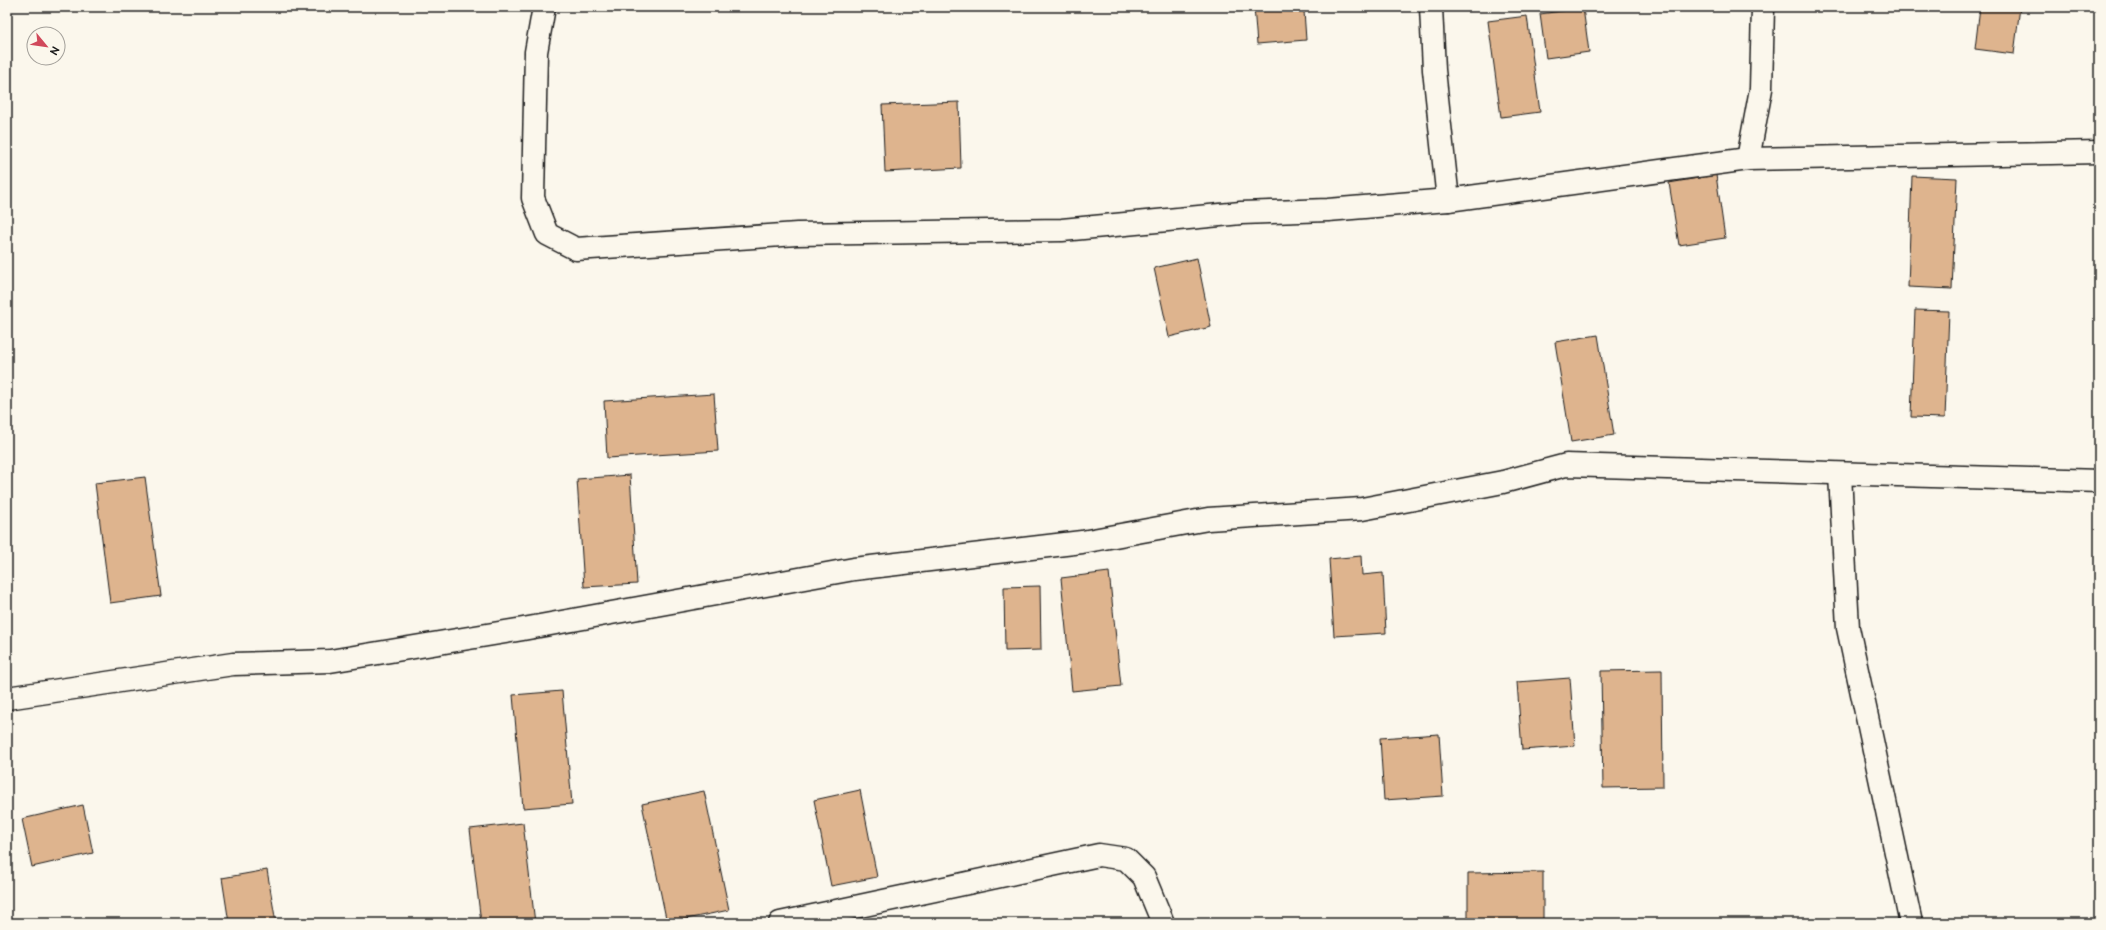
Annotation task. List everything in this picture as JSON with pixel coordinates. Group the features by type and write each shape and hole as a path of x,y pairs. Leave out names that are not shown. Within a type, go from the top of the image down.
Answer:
{"street":[{"path":"544,7 536,52 533,198 547,234 576,249 797,234 1062,230 1241,213 1328,210 1448,200 1748,159 2099,152"},
{"path":"1431,7 1434,70 1448,200"},
{"path":"1748,159 1762,89 1763,7"},
{"path":"7,698 233,664 330,661 523,629 854,569 1082,542 1208,519 1362,508 1503,482 1566,466 2099,481"},
{"path":"1840,474 1848,628 1911,923"},
{"path":"780,923 1099,855 1126,859 1144,877 1163,923"}],"building":[{"path":"1254,7 1317,7 1318,10 1304,11 1306,40 1257,44"},
{"path":"1980,7 2020,7 2014,54 1975,49"},
{"path":"1583,8 1589,52 1546,58 1540,14"},
{"path":"1527,16 1540,112 1501,117 1488,21"},
{"path":"959,102 961,168 885,172 882,105"},
{"path":"1716,175 1725,238 1679,245 1669,183"},
{"path":"1912,176 1957,178 1952,289 1908,287"},
{"path":"1197,258 1211,327 1169,337 1154,268"},
{"path":"1915,310 1949,311 1945,418 1911,417"},
{"path":"1598,335 1614,435 1571,442 1555,342"},
{"path":"714,394 718,451 607,458 604,401"},
{"path":"630,475 637,584 584,587 577,479"},
{"path":"145,477 161,596 110,603 95,483"},
{"path":"1361,556 1362,575 1383,573 1386,633 1334,636 1329,559"},
{"path":"1109,572 1121,686 1072,691 1061,578"},
{"path":"1040,586 1041,650 1005,651 1004,587"},
{"path":"1662,670 1663,787 1603,788 1601,671"},
{"path":"1570,678 1575,746 1522,750 1517,682"},
{"path":"562,691 572,804 523,808 513,695"},
{"path":"1439,734 1443,796 1384,800 1380,738"},
{"path":"860,790 877,877 831,886 814,800"},
{"path":"704,791 729,910 667,923 642,804"},
{"path":"83,805 93,853 32,867 22,819"},
{"path":"523,823 535,923 481,923 470,829"},
{"path":"267,870 276,923 229,923 222,878"},
{"path":"1543,872 1543,923 1468,923 1468,873"}]}
